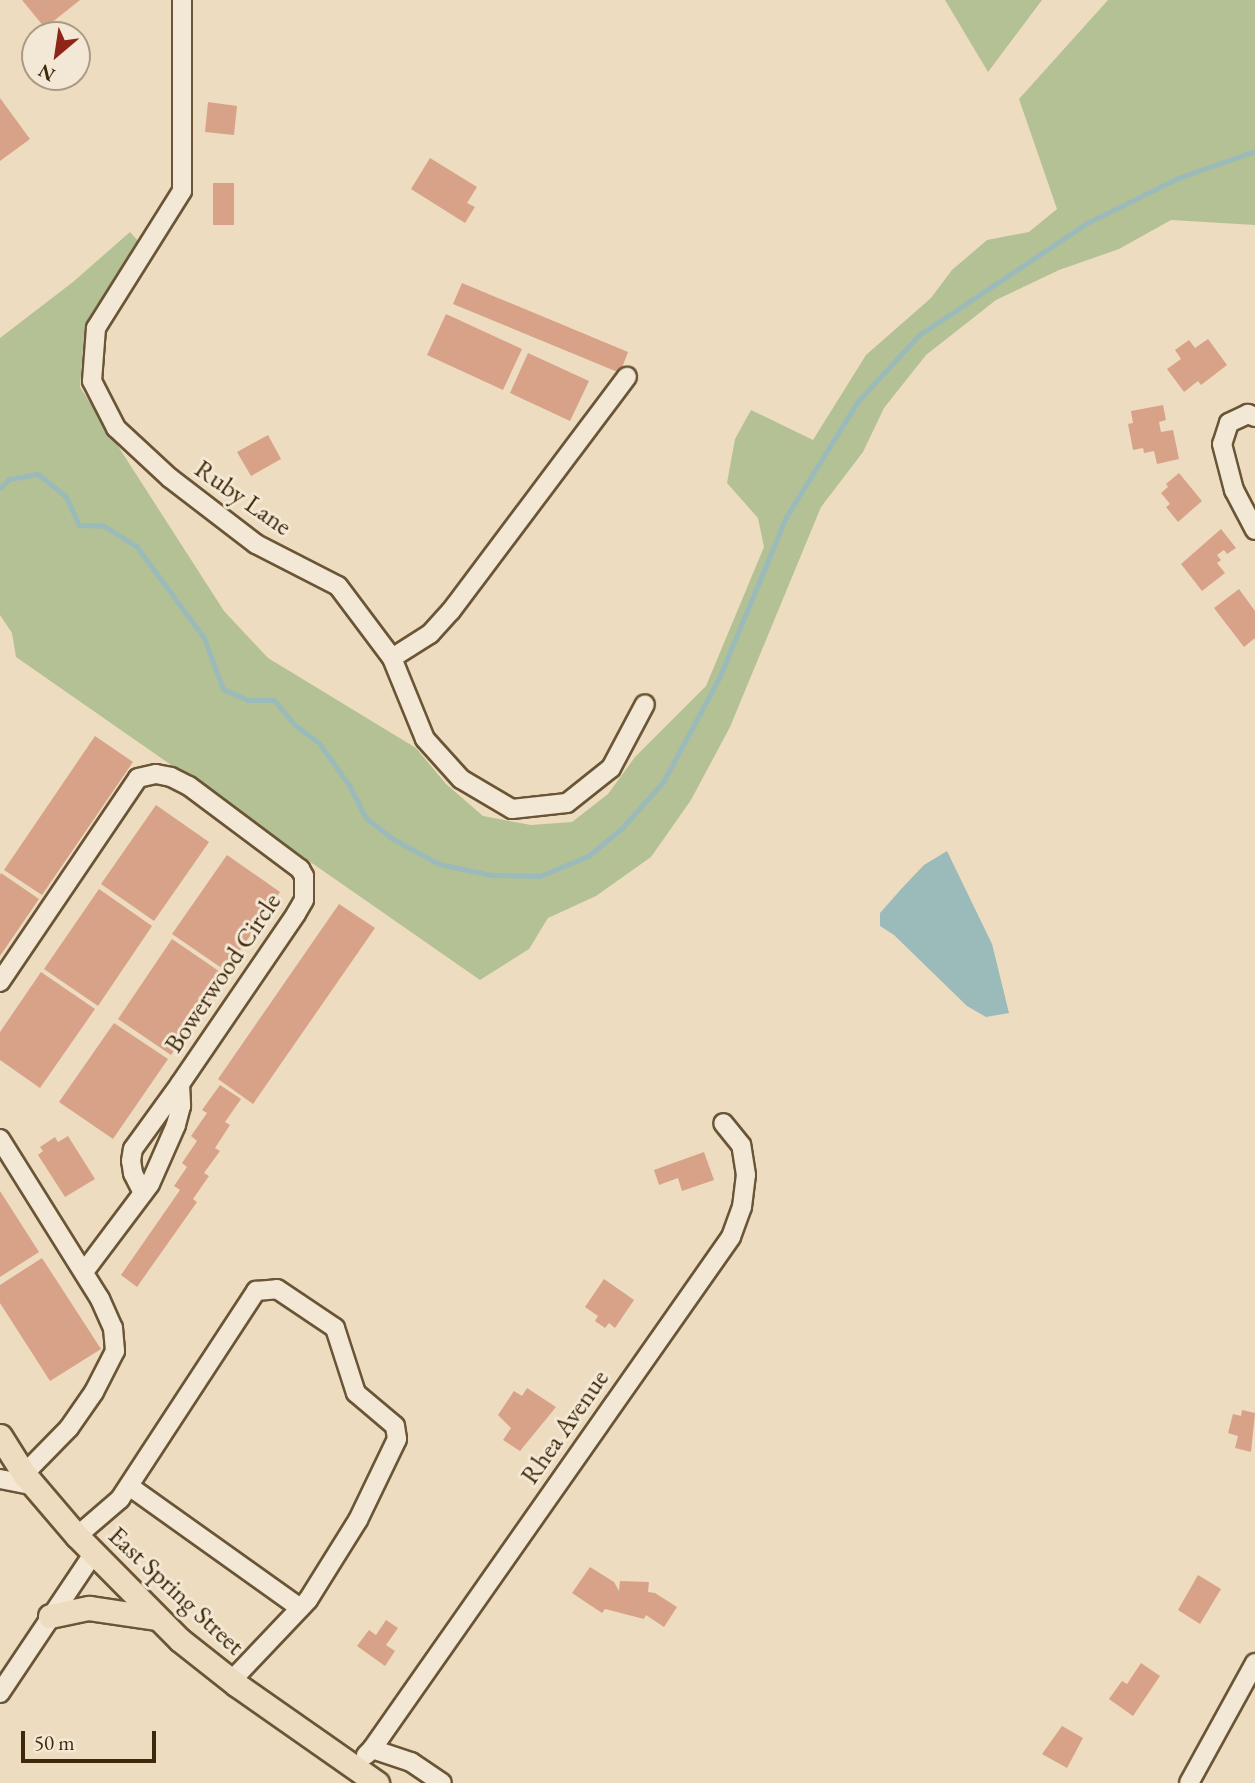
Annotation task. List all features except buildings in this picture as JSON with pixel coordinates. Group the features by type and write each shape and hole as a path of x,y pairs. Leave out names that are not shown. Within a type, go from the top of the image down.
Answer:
{"main road":[{"name":"East Spring Street","path":"0,1436 30,1480 77,1536 157,1618 231,1681 377,1783"},
{"path":"50,1616 89,1608 157,1618"}],"street":[{"name":"Ruby Lane","path":"181,0 182,191 96,328 92,381 116,428 170,478 256,544 338,586 391,657 425,739 461,779 512,809 568,803 611,768 645,704"},
{"path":"391,657 430,634 450,611 627,377"},
{"path":"1255,417 1248,414 1229,423 1222,444 1234,490 1255,530"},
{"name":"Bowerwood Circle","path":"0,982 138,778 156,774 171,776 189,786 300,869 306,886 304,900 296,914 133,1149 133,1173 142,1193"},
{"name":"Bowerwood Circle","path":"84,1272 150,1184 176,1125 181,1106 180,1084"},
{"name":"Rhea Avenue","path":"356,1767 372,1749 731,1237 742,1207 746,1175 741,1145 723,1123"},
{"path":"0,1139 84,1272 113,1328 115,1351 94,1392 30,1480 0,1479"},
{"path":"77,1536 120,1499 256,1291 277,1289 335,1328 356,1393 395,1426 397,1439 358,1520 300,1608 231,1681"},
{"path":"129,1486 300,1608"},
{"path":"0,1693 93,1554"},
{"path":"1188,1783 1255,1663"},
{"path":"372,1749 411,1762 442,1783"}],"green space":[{"path":"945,0 1042,0 988,72"},
{"path":"1108,0 1255,0 1255,225 1171,220 1119,249 1059,270 996,300 926,355 884,408 863,452 821,507 730,727 691,800 651,857 596,896 548,918 529,949 480,980 16,657 12,633 0,615 0,338 73,282 130,232 139,242 85,327 80,387 224,611 268,658 416,748 446,784 483,816 531,825 572,822 608,794 635,757 706,686 764,547 758,518 727,483 735,439 751,410 813,440 866,355 931,298 952,270 987,240 1029,232 1057,209 1019,99"}],"water":[{"path":"947,851 992,944 1009,1013 986,1017 967,1006 894,935 880,926 880,913 903,887 924,865"}],"waterway":[{"path":"0,488 9,479 38,474 66,497 79,525 104,526 137,547 204,638 223,689 248,700 274,700 295,725 319,743 349,785 366,818 393,839 439,864 492,875 540,876 588,856 621,829 663,782 719,678 786,517 858,401 919,335 1087,223 1178,178 1255,151"}]}
